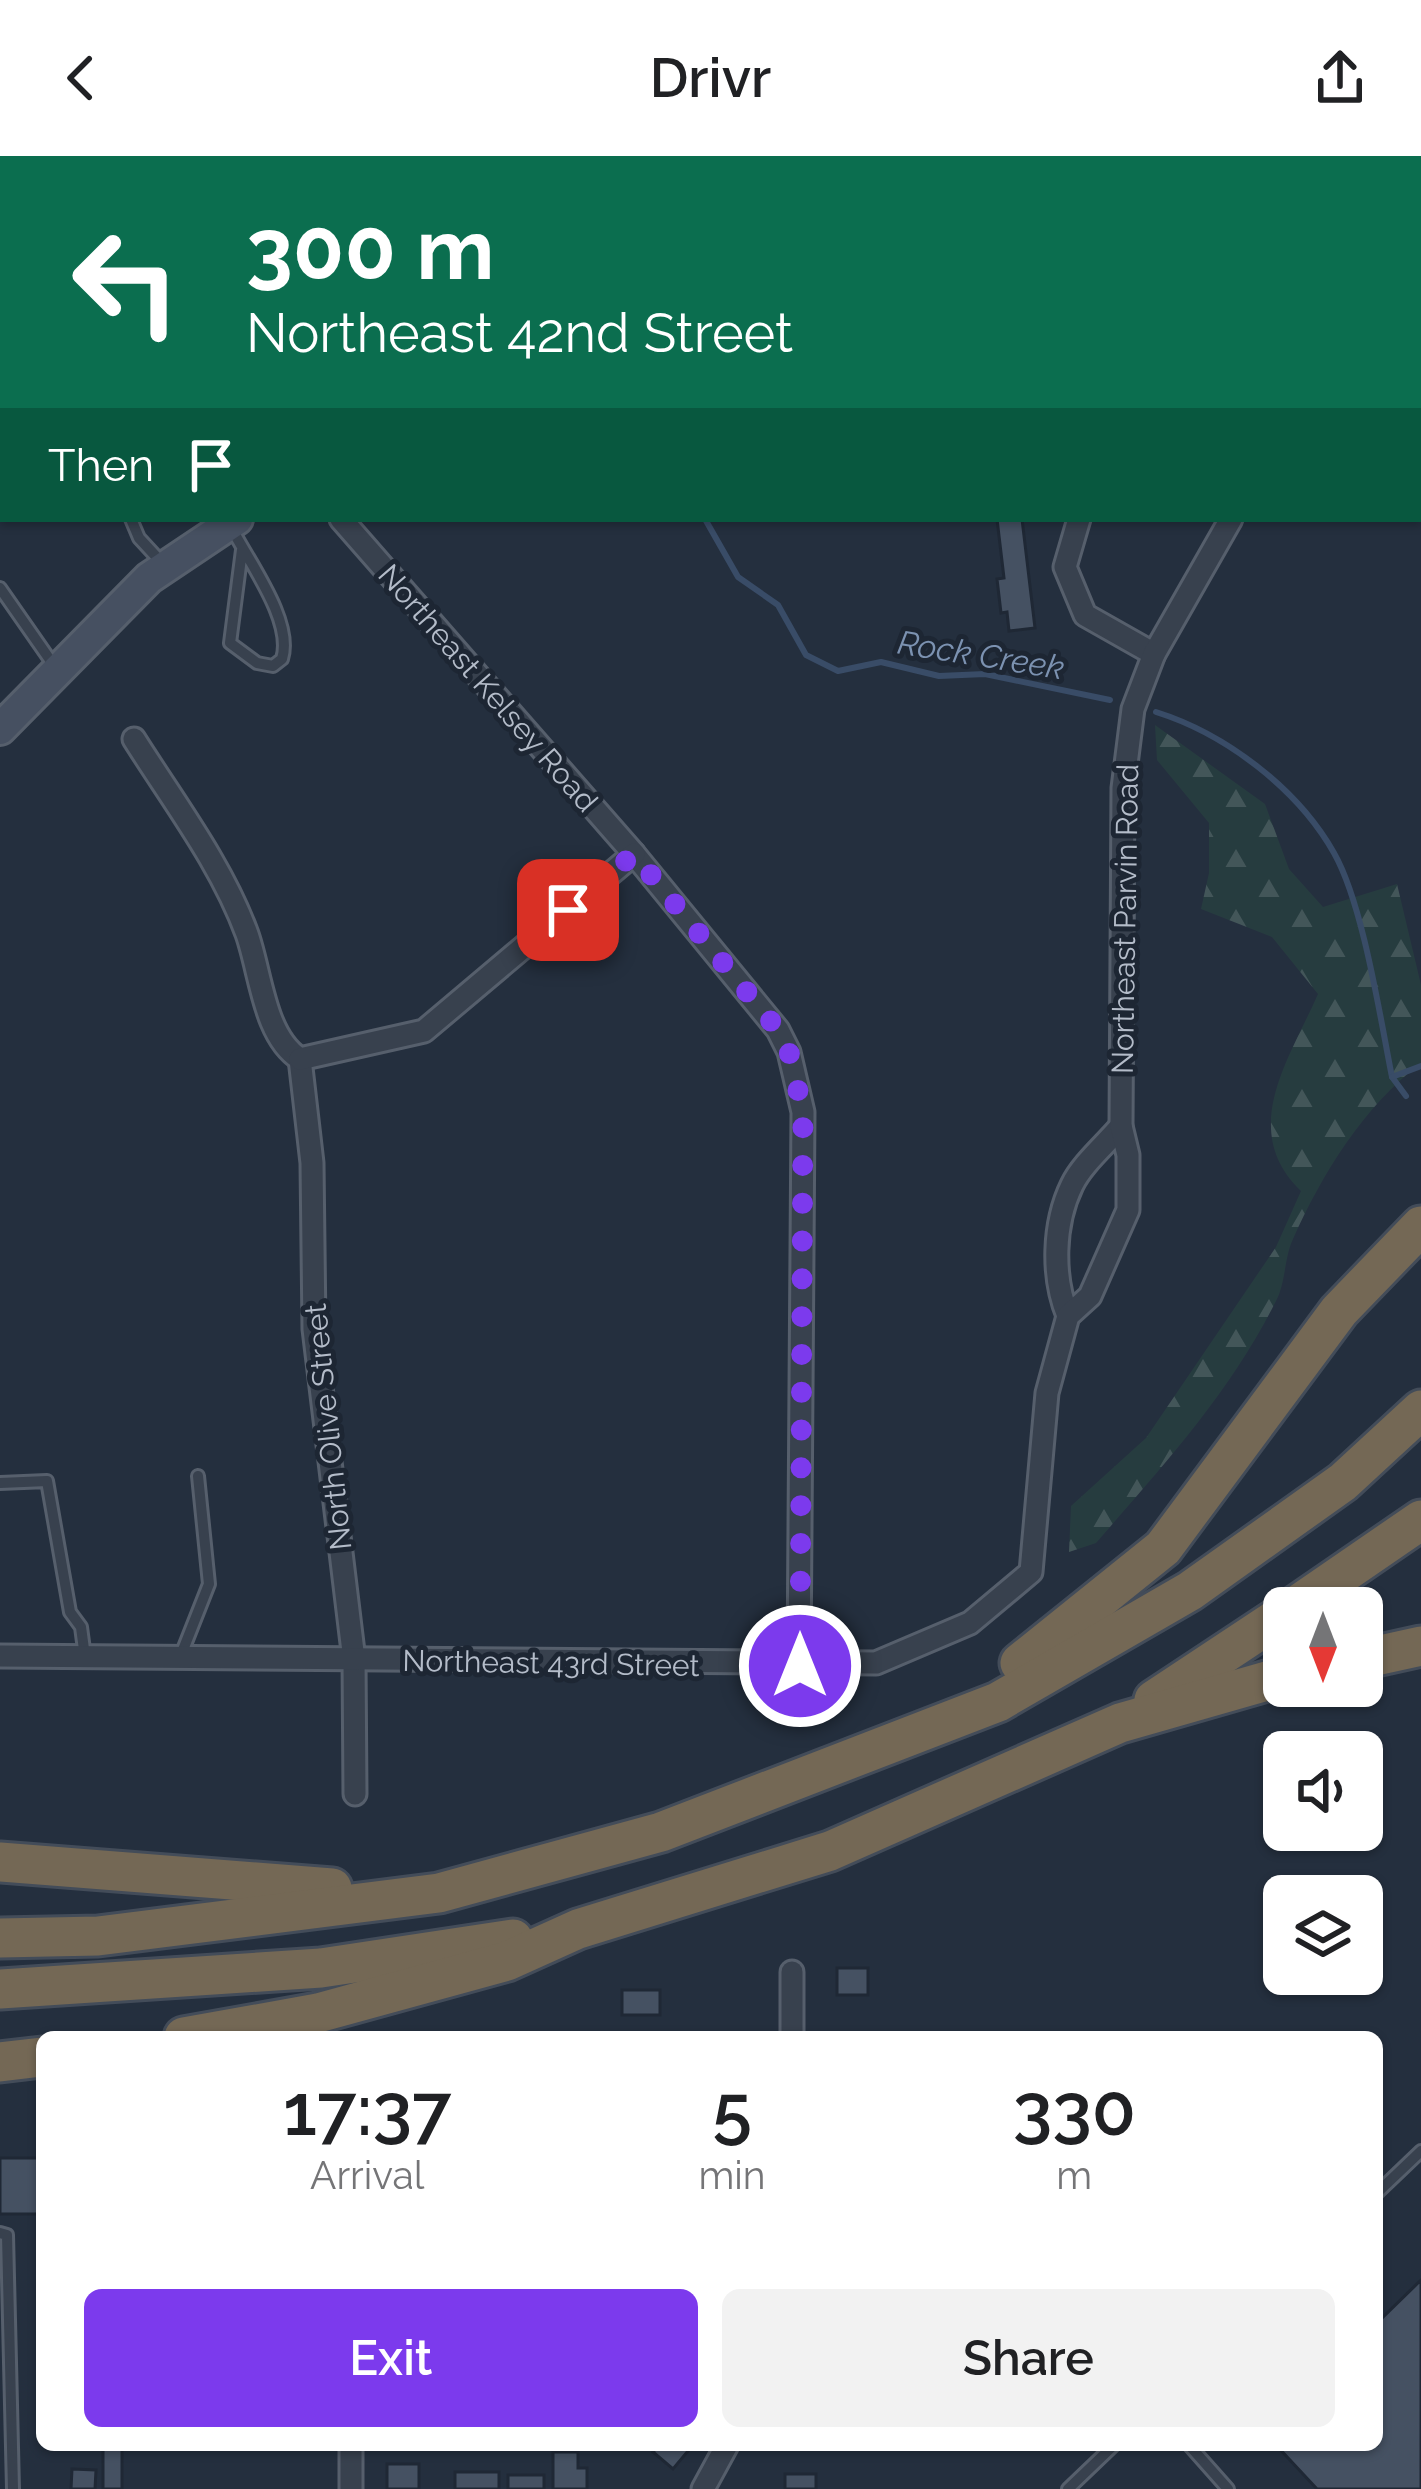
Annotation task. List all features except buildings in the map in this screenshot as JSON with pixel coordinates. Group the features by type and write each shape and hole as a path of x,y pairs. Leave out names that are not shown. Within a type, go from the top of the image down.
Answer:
{"highway":[{"path":"893,1742 1047,1646 1163,1548 1339,1311 1421,1226"},
{"path":"0,1938 98,1936 439,1893 661,1832 998,1702 1190,1591 1343,1482 1421,1410"},
{"path":"1324,1587 1421,1520"},
{"path":"1120,1723 1263,1628"},
{"path":"1383,1654 1421,1646"},
{"path":"218,2031 318,2013 507,1961 578,1929 830,1851 1120,1723 1263,1682"},
{"path":"0,1862 439,1893"},
{"path":"0,1989 321,1968 578,1929"},
{"path":"0,2062 36,2057"}],"main road":[{"path":"0,729 56,669 166,568 236,531"}],"street":[{"name":"Northeast Kelsey Road","path":"343,522 634,854 778,1030 795,1073 803,1112 800,1666"},
{"path":"1078,522 1065,567 1085,615 1154,654"},
{"name":"Northeast Parvin Road","path":"1039,1530 1047,1393 1068,1316 1090,1297 1128,1210 1128,1155 1121,1126 1123,788 1133,709 1154,654 1229,522"},
{"path":"134,740 235,908 281,1047 300,1060 424,1031 634,854"},
{"name":"North Olive Street","path":"300,1060 312,1163 314,1329 354,1660 355,1794"},
{"name":"Northeast Parvin Road","path":"1068,1316 1058,1290 1058,1239 1072,1184 1121,1126"},
{"name":"Northeast 43rd Street","path":"0,1656 800,1666 876,1663 970,1623 1031,1572 1039,1530"},
{"path":"791,2031 792,1972"},
{"path":"351,2451 351,2489"},
{"path":"703,2489 724,2451"}],"lane":[{"path":"131,522 166,568"},
{"path":"236,531 285,634 282,658 273,666 257,664 230,643 236,531"},
{"path":"0,588 56,669"},
{"path":"179,1658 209,1584 198,1476"},
{"path":"0,1483 47,1481 70,1612 81,1627 85,1657"},
{"path":"1383,2187 1421,2151"},
{"path":"0,2233 7,2235 13,2489"},
{"path":"1068,2489 1108,2451"},
{"path":"1194,2451 1228,2489"}],"green space":[{"path":"1155,725 1265,804 1289,869 1323,907 1397,884 1421,985 1421,1063 1363,1120 1331,1166 1293,1239 1276,1301 1216,1398 1096,1543 1069,1552 1071,1506 1146,1438 1276,1247 1301,1191 1282,1168 1271,1119 1283,1069 1318,994 1272,937 1201,909 1209,873 1209,823 1157,760"}],"waterway":[{"name":"Rock Creek","path":"707,522 738,577 778,605 806,655 838,671 881,662 939,676 985,674 1110,700"},
{"name":"Rock Creek","path":"1156,712 1234,749 1280,786 1319,829 1354,901 1392,1077 1406,1096"},
{"path":"1392,1077 1421,1066"}],"route":[{"path":"568,910 634,854 778,1030 789,1052 803,1112 800,1666"}]}
